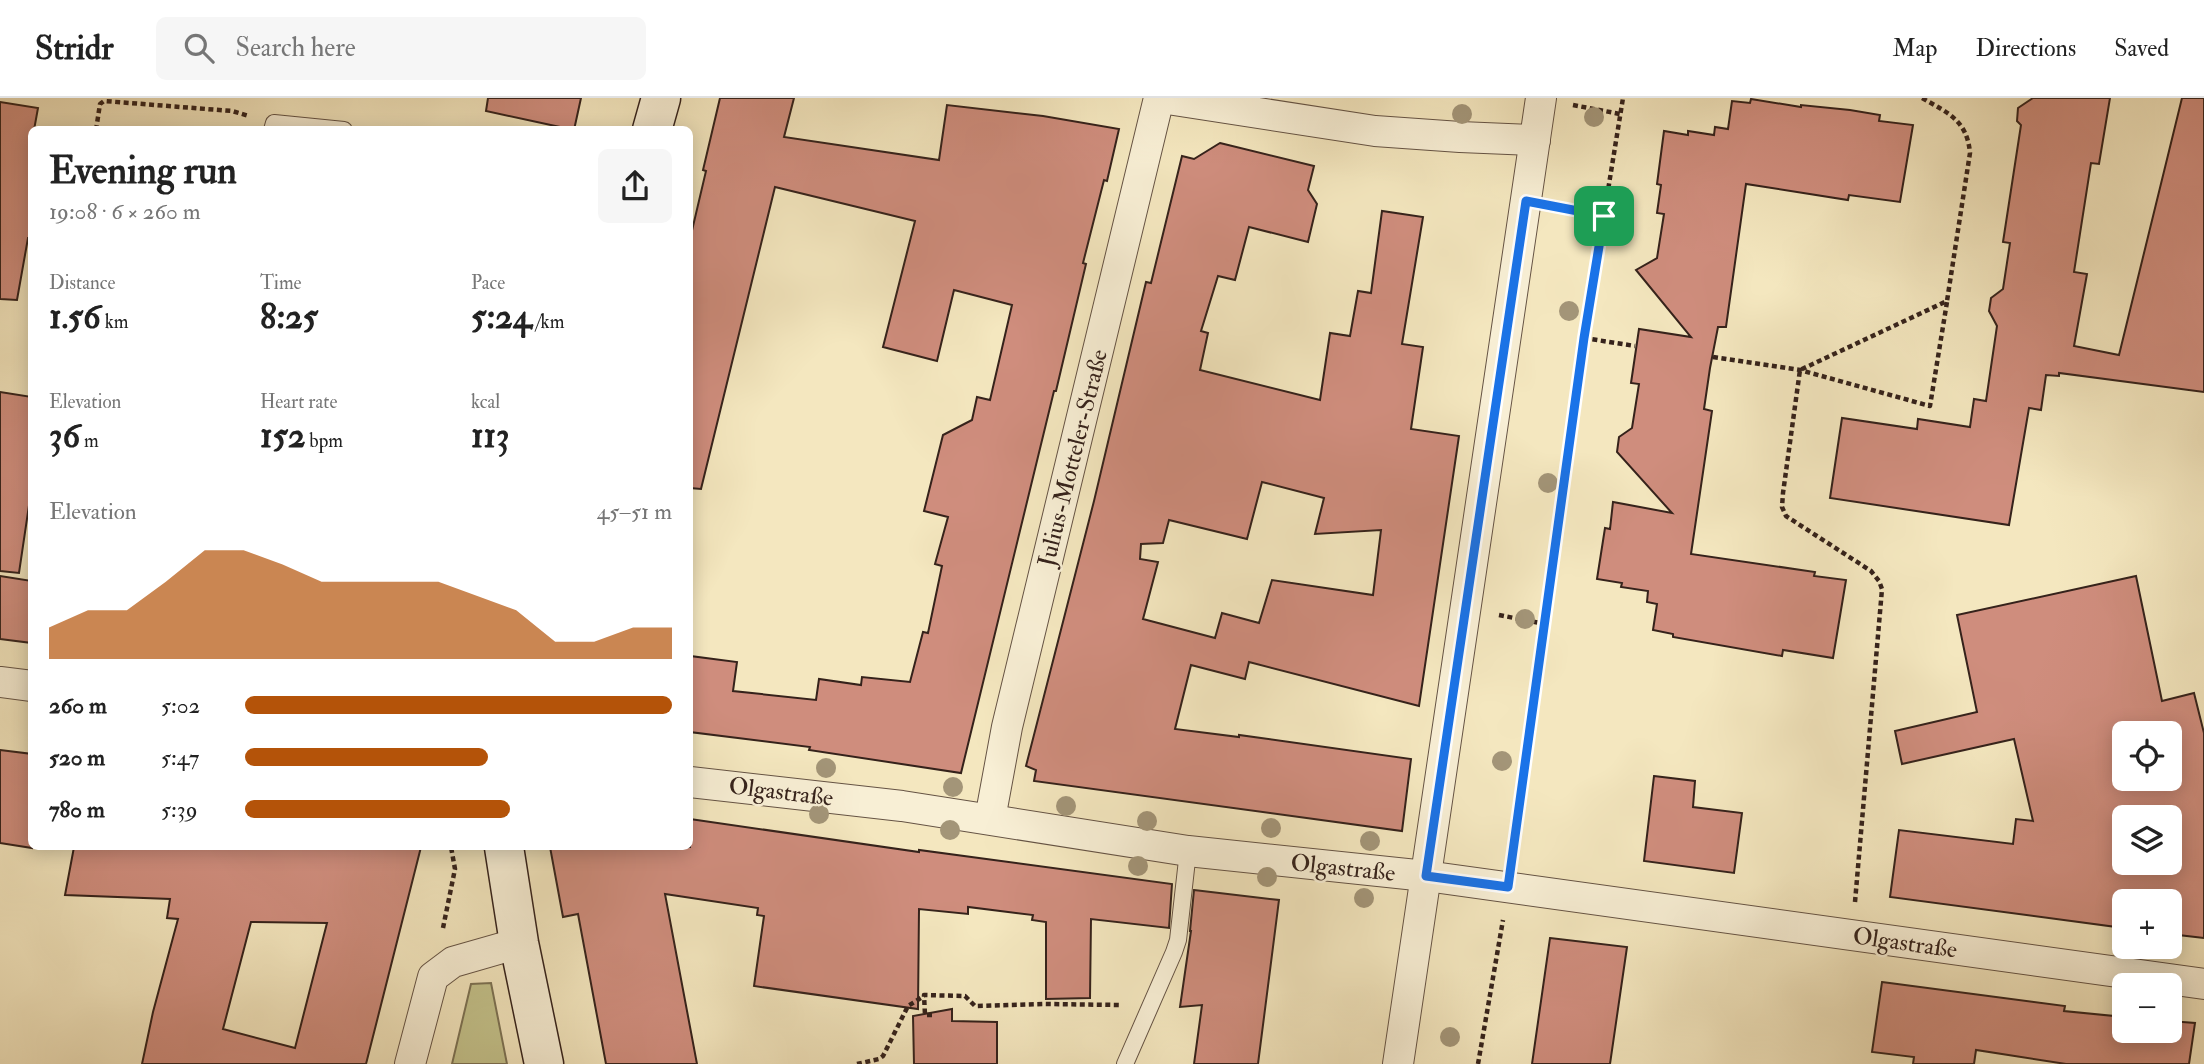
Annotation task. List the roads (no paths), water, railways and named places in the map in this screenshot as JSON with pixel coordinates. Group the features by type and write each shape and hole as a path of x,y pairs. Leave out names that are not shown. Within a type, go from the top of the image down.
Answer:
{"street":[{"path":"653,126 660,98"},
{"path":"1160,98 1354,128 1535,140"},
{"name":"Julius-Motteler-Straße","path":"990,819 1007,727 1160,98"},
{"path":"1398,1064 1541,98"},
{"path":"0,682 28,686"},
{"name":"Olgastraße","path":"693,782 902,806 1188,851 1426,876 2204,984"},
{"path":"504,850 544,1064"},
{"path":"410,1064 433,977 453,962 519,943"}],"lane":[{"path":"1125,1064 1178,940 1188,851"}]}
